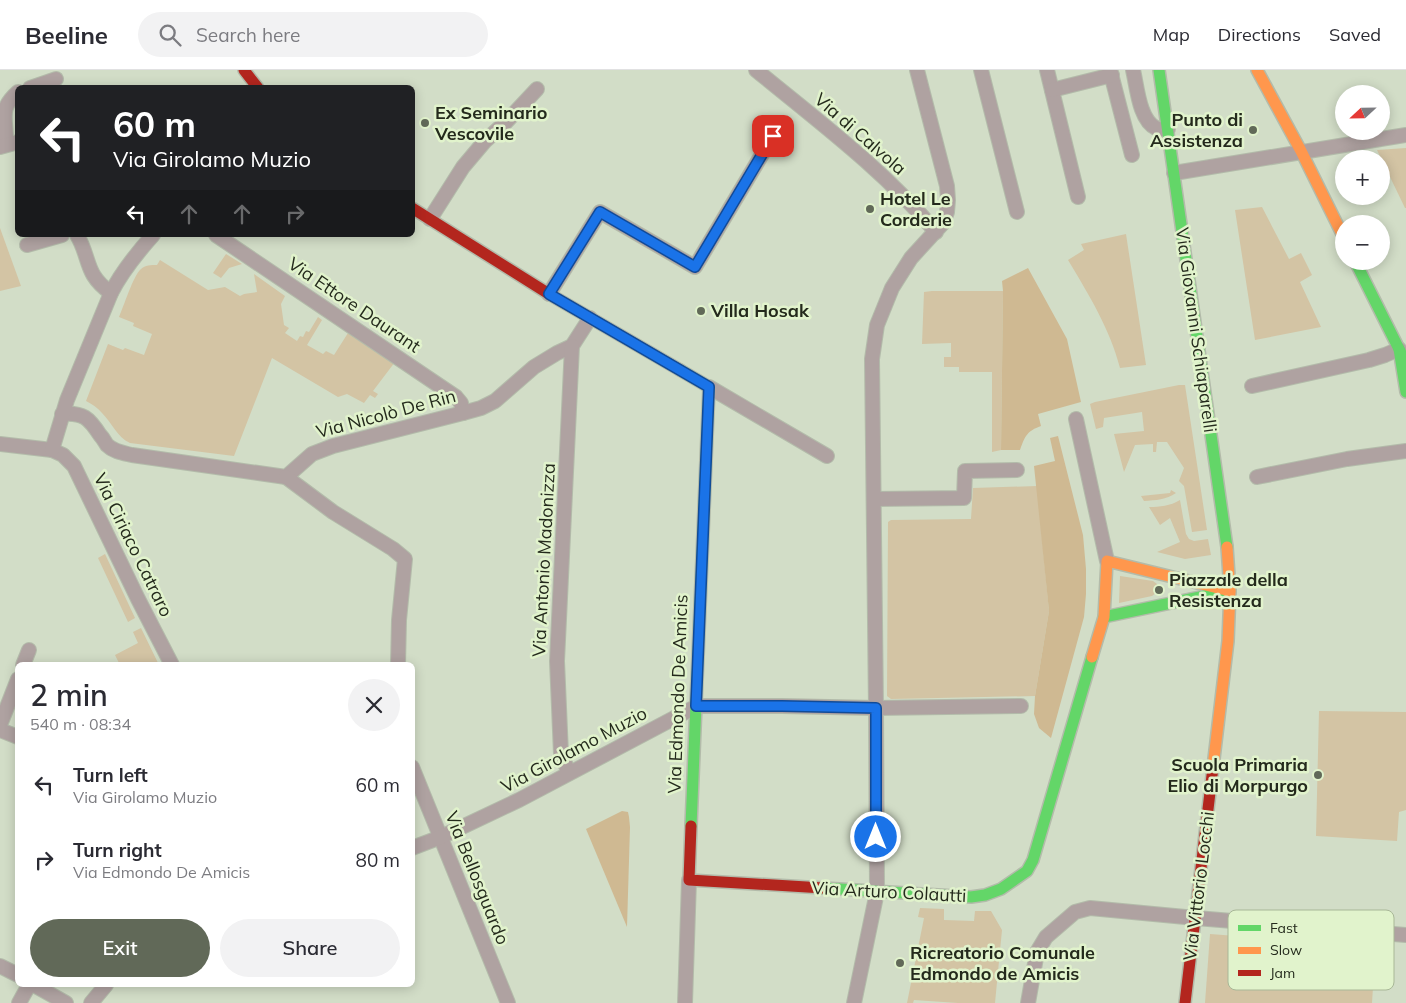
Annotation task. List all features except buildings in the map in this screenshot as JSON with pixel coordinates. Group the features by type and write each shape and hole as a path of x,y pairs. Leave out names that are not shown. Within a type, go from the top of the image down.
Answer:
{"main road":[{"path":"244,70 256,85"},
{"name":"Via Giovanni Schiaparelli","path":"1159,70 1229,558 1230,591"},
{"path":"1257,70 1335,220"},
{"path":"415,210 549,294 709,387"},
{"path":"1360,270 1406,364"},
{"path":"1399,348 1406,392"},
{"name":"Via Edmondo De Amicis","path":"689,880 709,387"},
{"path":"1230,591 1166,590 1104,617 1107,561 1166,590 1230,591"},
{"name":"Via Vittorio Locchi","path":"1185,1003 1228,641 1230,591"},
{"name":"Via Arturo Colautti","path":"689,880 971,897 1001,890 1027,871 1033,860 1104,617"}],"street":[{"name":"Via di Calvola","path":"756,70 860,156 915,208 936,232"},
{"path":"854,1003 877,892 872,359 877,324 892,288 911,258 943,223 947,212 948,200 948,193 917,70"},
{"path":"981,70 1017,212"},
{"path":"1047,70 1078,197"},
{"path":"1133,70 1141,108 1147,121 1157,129 1168,129"},
{"path":"1052,90 1111,72 1132,155"},
{"path":"40,85 56,80"},
{"path":"430,219 464,166 485,141 506,122 537,88"},
{"path":"0,146 6,136 3,110 6,103 15,95"},
{"path":"1174,174 1406,134"},
{"path":"549,294 600,212 695,267 773,136"},
{"path":"0,146 15,143"},
{"path":"27,246 56,237"},
{"path":"78,237 94,277 101,286 111,293"},
{"path":"0,444 52,450 66,400 111,293 128,264 151,237"},
{"name":"Via Ettore Daurant","path":"219,237 456,397 464,413"},
{"path":"572,346 590,318"},
{"name":"Via Nicolò De Rin","path":"286,477 312,454 333,446 481,408 495,401 534,367 572,346"},
{"name":"Via Antonio Madonizza","path":"569,773 561,754 557,661 572,346"},
{"path":"1252,386 1369,360 1399,348"},
{"path":"709,387 827,456"},
{"path":"62,414 74,413 82,415 94,426 107,444 116,451 132,455 286,477 334,512 394,549 405,560 398,662"},
{"path":"1076,420 1107,561"},
{"name":"Via Ciriaco Catraro","path":"52,450 63,454 74,466 138,600 170,662"},
{"path":"1257,477 1347,459 1406,451"},
{"path":"874,498 964,498 965,471 1017,470"},
{"path":"24,662 29,650"},
{"path":"0,725 15,687"},
{"name":"Via Girolamo Muzio","path":"415,847 441,837 519,800 696,706 876,708 1021,706"},
{"path":"0,730 15,736"},
{"name":"Via Bellosguardo","path":"415,774 508,1003"},
{"name":"Via Edmondo De Amicis","path":"685,1003 689,880"},
{"path":"1028,1003 1037,952 1046,937 1075,912 1090,908 1228,921"},
{"path":"0,966 15,974"},
{"path":"19,1003 29,987"},
{"path":"38,987 66,1003"},
{"path":"91,1003 104,987"}],"shaded area":[{"path":"1406,148 1406,208 1390,177 1390,150 1377,150"},
{"path":"1262,207 1289,259 1301,253 1312,275 1300,282 1321,327 1255,340 1235,210"},
{"path":"0,228 21,286 0,291"},
{"path":"1126,234 1146,365 1120,368 1105,326 1068,260 1084,250 1081,244"},
{"path":"226,254 242,264 229,268 221,278 213,273"},
{"path":"160,260 208,290 225,287 240,296 257,292 254,274 285,296 281,304 284,325 289,328 285,333 297,341 300,336 303,337 306,331 309,332 318,317 322,320 307,345 323,354 326,351 334,355 348,333 395,362 373,391 378,394 375,398 370,395 364,403 347,394 338,397 272,358 234,456 130,443 118,434 99,409 86,401 108,344 144,355 152,334 133,326 134,323 119,317 138,273 144,267 157,265"},
{"path":"1028,268 1067,339 1081,402 1038,414 1041,426 1027,435 1020,450 1001,450 1002,281"},
{"path":"1003,291 1001,450 992,452 992,372 959,372 959,367 944,367 944,357 951,357 951,343 922,344 924,292"},
{"path":"1185,385 1207,530 1192,532 1184,486 1179,481 1184,468 1167,442 1157,442 1156,452 1153,452 1153,444 1135,445 1124,472 1114,434 1144,431 1142,412 1104,418 1103,427 1096,429 1090,404"},
{"path":"1058,436 1083,535 1086,594 1084,617 1051,738 1039,728 1034,714 1035,696 1049,611 1034,466 1055,461 1050,438"},
{"path":"1037,486 1049,611 1035,696 891,699 887,696 888,522 891,520 971,519 973,488"},
{"path":"1171,490 1176,493 1161,499 1144,501 1141,496 1170,493"},
{"path":"1180,500 1186,534 1189,539 1194,541 1208,539 1211,555 1185,559 1157,552 1180,542 1170,518 1160,525 1149,507 1165,506"},
{"path":"105,554 135,618 128,622 98,558"},
{"path":"1120,576 1153,581 1159,589 1152,596 1119,603"},
{"path":"141,628 158,662 118,662 115,655 138,643 133,632"},
{"path":"1319,711 1406,712 1406,810 1399,812 1397,841 1316,836"},
{"path":"622,811 628,812 630,827 627,927 586,829"},
{"path":"920,908 944,909 944,920 974,921 975,911 991,911 1002,930 995,1003 914,1000 913,1003 907,1003 924,918 918,917"},
{"path":"1210,934 1228,935 1228,990 1373,990 1372,1003 1205,1003"}],"traffic: fast":[{"path":"1159,70 1227,547"},
{"path":"1360,270 1406,363"},
{"path":"1399,349 1406,392"},
{"path":"680,370 709,387 691,826"},
{"path":"1104,617 1224,592"},
{"path":"823,888 971,897 985,895 1001,889 1027,871 1033,860 1092,657"}],"traffic: slow":[{"path":"1257,70 1301,151 1335,220"},
{"path":"1213,767 1228,641 1230,591 1227,547"},
{"path":"1092,657 1104,617 1107,561 1230,591"}],"traffic: jam":[{"path":"244,70 256,85"},
{"path":"415,210 549,294 680,370"},
{"path":"1185,1003 1213,767"},
{"path":"691,826 689,880 823,888"}],"place":[{"name":"Ex Seminario Vescovile","path":"425,123"},
{"name":"Punto di Assistenza","path":"1253,130"},
{"name":"Hotel Le Corderie","path":"870,209"},
{"name":"Villa Hosak","path":"701,311"},
{"name":"Piazzale della Resistenza","path":"1159,590"},
{"name":"Scuola Primaria Elio di Morpurgo","path":"1318,775"},
{"name":"Ricreatorio Comunale Edmondo de Amicis","path":"900,963"}],"route":[{"path":"773,136 695,267 600,212 549,294 709,387 696,706 876,708 876,837"}]}
